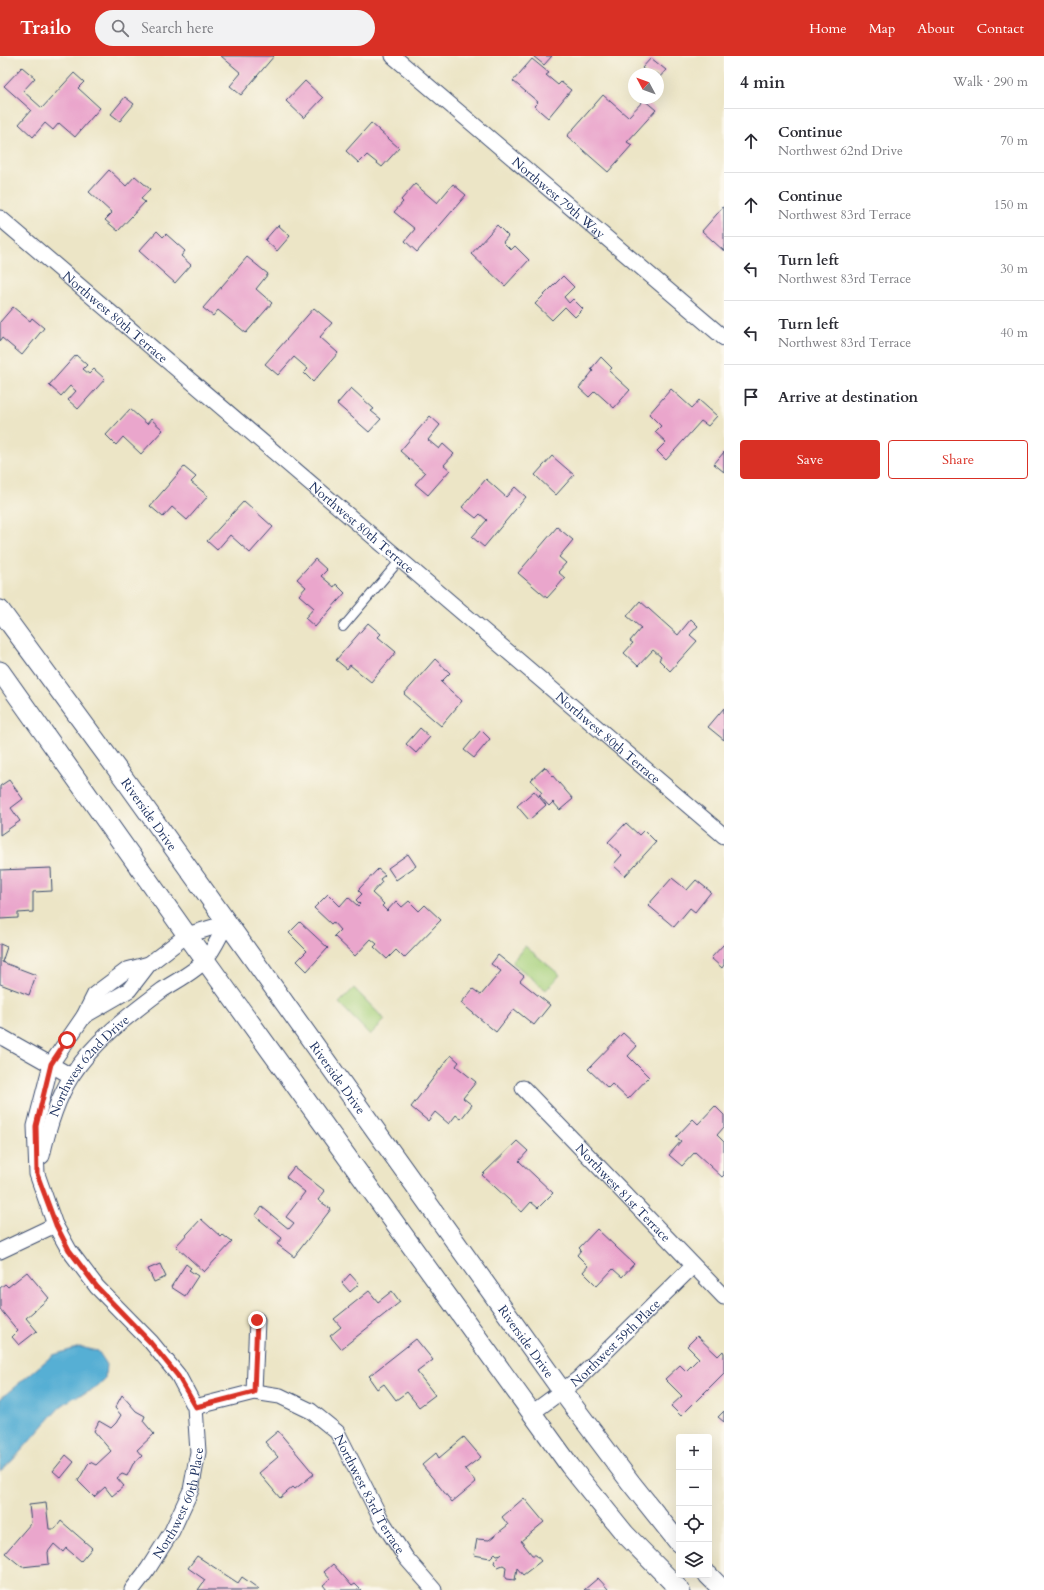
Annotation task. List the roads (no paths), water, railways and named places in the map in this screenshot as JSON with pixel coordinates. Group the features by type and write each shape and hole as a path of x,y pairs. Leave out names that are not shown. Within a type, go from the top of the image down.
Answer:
{"street":[{"name":"Northwest 79th Way","path":"393,56 724,338"},
{"name":"Northwest 80th Terrace","path":"0,218 724,836"},
{"name":"Riverside Drive","path":"0,610 227,923 562,1391 631,1483 678,1542"},
{"path":"0,671 187,935 532,1413 611,1517 680,1590"},
{"name":"Northwest 62nd Drive","path":"84,1016 129,990 149,964 187,935 227,923"},
{"name":"Northwest 62nd Drive","path":"37,1174 49,1125 71,1076 87,1056 122,1023 162,991 205,960 227,923"},
{"name":"Northwest 62nd Drive","path":"37,1174 36,1126 51,1064 84,1016 96,994 110,981 127,970 149,964"},
{"path":"106,1003 122,1023"},
{"path":"0,1036 71,1076"},
{"name":"Northwest 81st Terrace","path":"523,1088 724,1297"},
{"path":"37,1174 56,1225 69,1250 97,1287 150,1342 178,1376 196,1407"},
{"path":"0,1251 56,1225"},
{"name":"Northwest 59th Place","path":"532,1413 562,1391 608,1351 693,1266"},
{"path":"254,1392 257,1320"},
{"name":"Northwest 83rd Terrace","path":"196,1407 254,1392 280,1396 311,1411 337,1432 382,1521 406,1558 434,1590"},
{"name":"Northwest 60th Place","path":"132,1590 148,1569 172,1531 191,1490 198,1452 196,1407"},
{"path":"711,1578 723,1590"}],"lane":[{"path":"343,627 400,560"}],"water":[{"path":"80,1347 98,1351 106,1363 105,1379 93,1390 73,1398 60,1407 12,1461 0,1471 0,1399 53,1355"}]}
